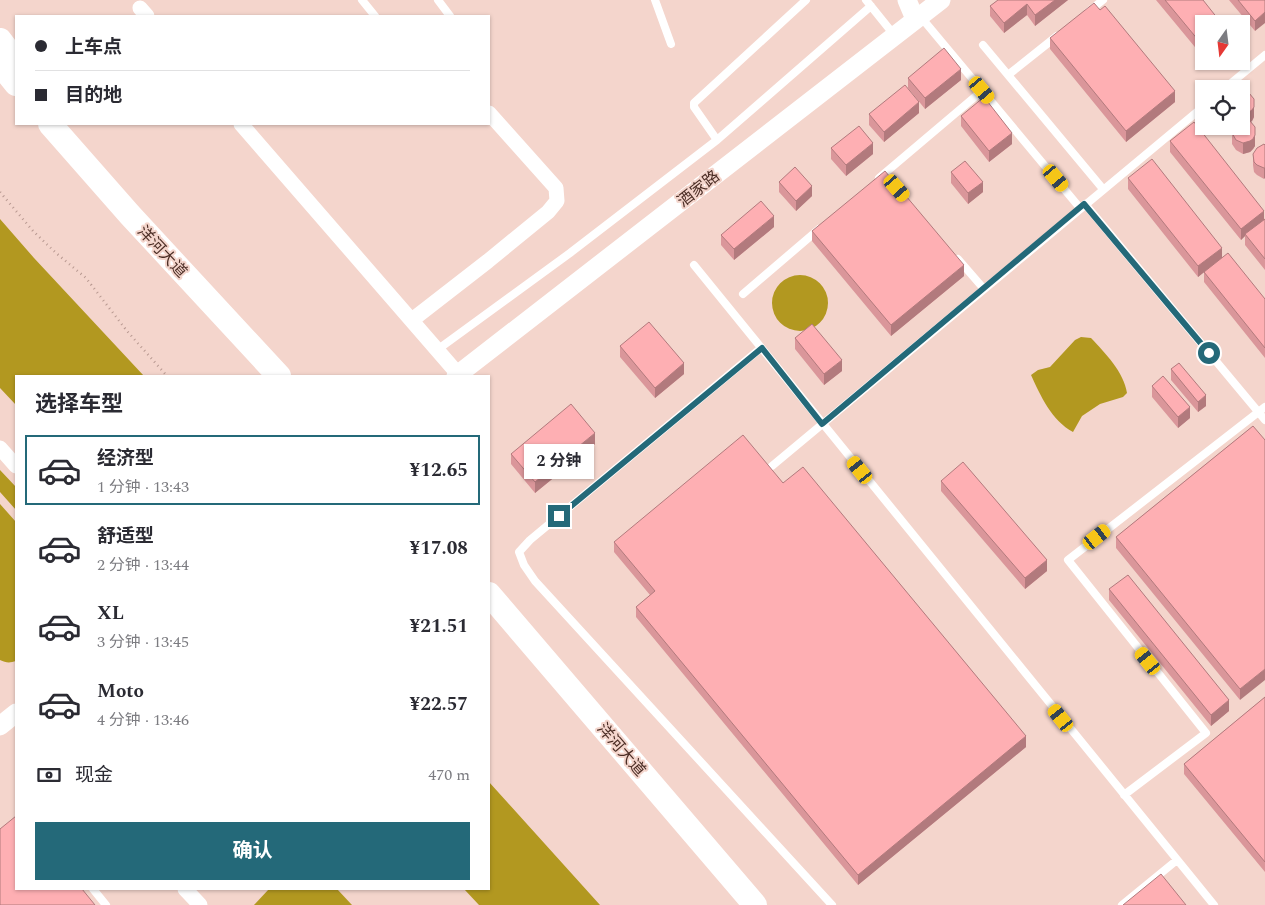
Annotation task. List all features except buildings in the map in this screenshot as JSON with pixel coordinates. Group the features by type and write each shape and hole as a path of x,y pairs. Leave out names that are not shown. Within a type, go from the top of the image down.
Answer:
{"main road":[{"path":"0,40 15,60"},
{"path":"0,64 15,83"},
{"name":"洋河大道","path":"51,125 130,215 278,375"},
{"name":"洋河大道","path":"70,125 297,375"},
{"name":"洋河大道","path":"490,595 755,905"},
{"name":"洋河大道","path":"490,615 734,905"}],"street":[{"path":"907,0 918,18"},
{"name":"酒家路","path":"457,375 941,0"},
{"path":"412,320 548,212 557,201 556,188 490,115"},
{"path":"241,125 412,320 457,375"},
{"path":"0,448 15,465"},
{"path":"0,726 15,713"},
{"path":"186,890 200,905"}],"lane":[{"path":"362,0 374,15"},
{"path":"438,0 449,15"},
{"path":"655,0 671,44"},
{"path":"717,140 694,107 694,103 806,0"},
{"path":"1081,17 1103,0"},
{"path":"437,350 570,253 717,140 868,3 895,36"},
{"path":"918,18 1262,409 1265,420"},
{"path":"1008,76 1066,29"},
{"path":"983,45 1103,189"},
{"path":"1235,80 1265,55"},
{"path":"877,180 982,90"},
{"path":"772,466 1195,113"},
{"path":"884,174 890,181"},
{"path":"743,294 825,225"},
{"path":"952,253 984,289"},
{"path":"694,265 1214,905"},
{"path":"762,348 538,534 519,552 524,565 535,581 832,905"},
{"path":"1124,795 1206,733 1068,560 1262,409"},
{"path":"1122,905 1177,860"},
{"path":"94,890 106,905"}],"path":[{"path":"0,192 33,231 86,278 127,331 166,375"}],"shaded area":[{"path":"0,219 143,375 15,375 15,404 0,388"},
{"path":"800,275 811,277 820,283 826,292 828,303 826,314 820,323 811,329 800,331 789,329 780,323 774,314 772,303 774,292 780,283 789,277"},
{"path":"1081,337 1091,338 1108,356 1118,370 1127,393 1123,397 1100,404 1082,416 1073,432 1053,414 1031,375 1038,370 1050,367 1075,340"},
{"path":"0,470 15,486 15,509 0,492"},
{"path":"0,504 15,521 15,661 4,662 0,660"},
{"path":"490,783 600,905 479,905 465,890 490,890"},
{"path":"268,890 338,890 352,905 254,905"}],"route":[{"path":"559,516 762,348 822,424 1084,204 1209,353"}]}
